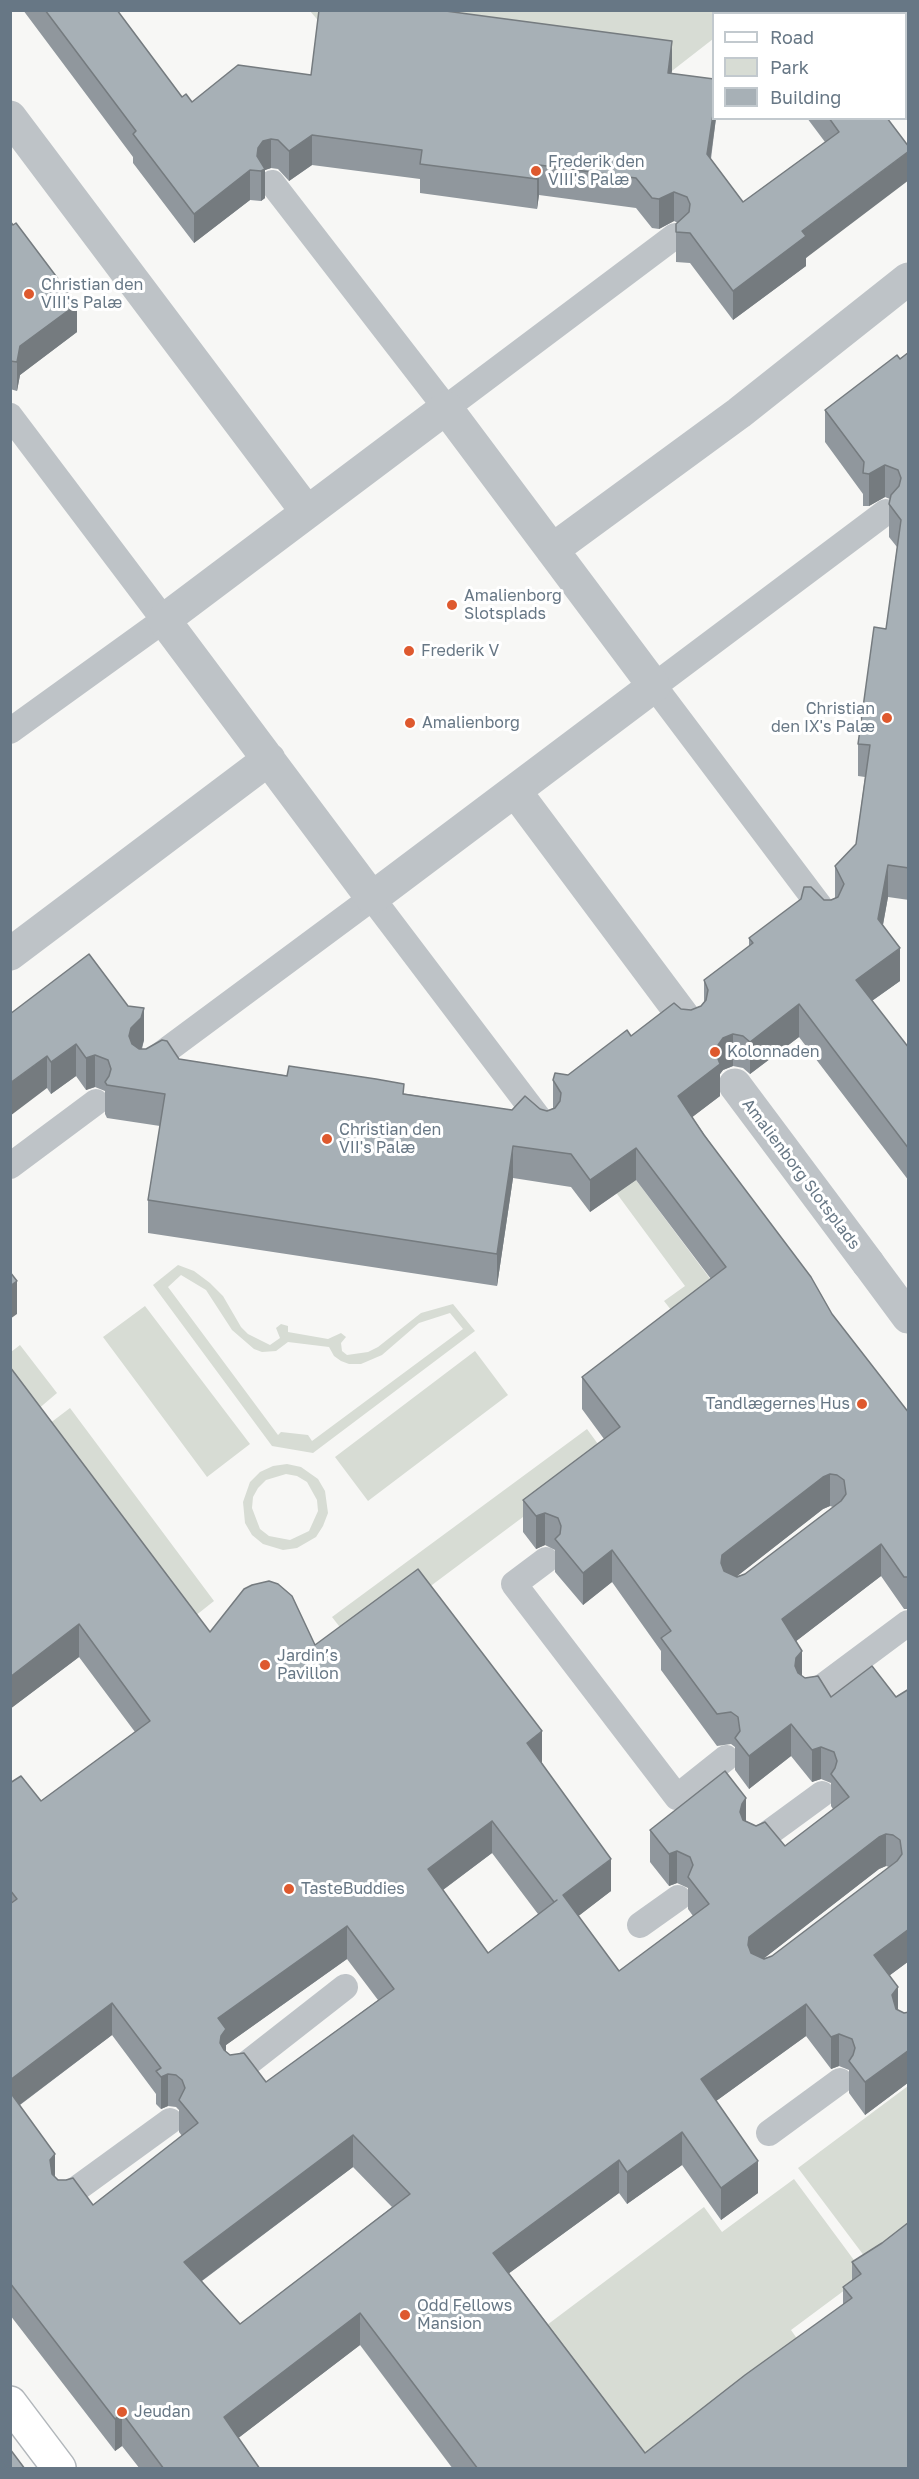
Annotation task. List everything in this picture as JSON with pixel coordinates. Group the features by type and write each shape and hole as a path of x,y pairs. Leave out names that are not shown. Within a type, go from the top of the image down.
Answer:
{"main road":[{"path":"10,2403 59,2469"}],"street":[{"path":"10,117 307,512"},
{"path":"552,550 739,412 909,279"},
{"path":"446,408 654,686 372,898 164,620 446,408"},
{"path":"10,954 269,759"},
{"path":"514,791 689,1024"},
{"name":"Amalienborg Slotsplads","path":"735,1085 909,1317"}],"lane":[{"path":"272,183 446,408 675,236"},
{"path":"10,416 164,620 10,731"},
{"path":"829,918 654,686 886,512"},
{"path":"144,1067 372,898 546,1128"},
{"path":"10,1166 96,1102"},
{"path":"546,1560 514,1584 677,1797 726,1758"},
{"path":"810,1696 909,1623"},
{"path":"755,1843 822,1794"},
{"path":"640,1925 678,1898"},
{"path":"235,2073 345,1987"},
{"path":"769,2133 840,2081"},
{"path":"64,2198 170,2121"}],"green space":[{"path":"310,11 750,11 712,12 712,40 668,74 322,25"},
{"path":"595,1164 630,1172 726,1300 686,1329 664,1301 685,1286"},
{"path":"178,1265 194,1271 223,1296 241,1327 248,1334 270,1345 280,1338 276,1328 281,1324 288,1326 288,1332 328,1339 341,1333 346,1337 341,1343 342,1351 347,1355 368,1352 378,1347 421,1313 453,1304 475,1331 313,1453 272,1446 153,1285","holes":["181,1275 206,1290 232,1330 254,1349 262,1352 276,1351 288,1342 329,1347 334,1356 341,1361 361,1364 382,1355 419,1323 450,1313 463,1329 312,1441 308,1435 281,1432 278,1435 168,1287"]},
{"path":"145,1306 250,1444 207,1477 103,1337"},
{"path":"20,1345 57,1393 30,1416 11,1390 11,1352"},
{"path":"475,1351 508,1395 368,1501 335,1457"},
{"path":"70,1408 214,1601 185,1624 45,1427"},
{"path":"587,1429 606,1455 353,1644 332,1617"},
{"path":"287,1464 301,1467 318,1479 325,1491 328,1513 323,1526 316,1537 297,1548 283,1550 263,1544 252,1535 245,1523 243,1502 250,1482 260,1472 273,1466","holes":["286,1474 297,1476 307,1482 317,1500 318,1511 309,1531 290,1540 269,1536 260,1529 252,1508 253,1497 266,1480"]},
{"path":"908,2086 908,2256 880,2277 798,2168"},
{"path":"794,2179 865,2275 791,2330 807,2353 653,2468 535,2334 704,2207 722,2232"}],"building":[{"name":"Frederik den VIII's Palæ","path":"45,10 117,10 182,97 186,94 192,102 238,65 311,75 319,10 438,10 672,41 668,73 712,79 712,120 707,154 743,202 839,132 830,120 889,120 909,147 909,151 802,231 806,236 733,291 690,233 676,232 676,224 689,212 690,204 687,197 674,192 659,199 652,198 636,178 539,165 537,179 420,164 422,150 312,135 289,151 278,140 263,141 258,148 257,156 265,169 250,170 194,214 133,134 136,131"},
{"path":"748,10 805,10 806,12 749,12"},
{"name":"Christian den VIII's Palæ","path":"10,221 13,225 16,223 77,304 20,346 17,362 10,361"},
{"path":"909,352 909,868 888,865 878,919 900,948 856,980 909,1048 909,1149 799,1004 750,1042 743,1036 733,1034 723,1038 716,1054 720,1064 678,1096 704,1135 811,1277 832,1314 909,1413 909,1577 904,1577 881,1544 782,1619 802,1651 796,1658 795,1666 798,1673 805,1678 818,1676 831,1697 872,1666 896,1697 909,1689 909,1929 874,1955 898,1987 892,1995 896,2009 904,2013 909,2012 909,2050 865,2082 849,2061 855,2048 852,2039 839,2034 831,2037 806,2004 701,2079 758,2161 721,2188 682,2132 627,2172 619,2160 493,2253 645,2453 745,2375 852,2298 843,2287 861,2274 852,2262 909,2222 909,2469 478,2469 360,2313 224,2417 260,2469 164,2469 122,2413 115,2419 10,2283 10,2092 55,2154 50,2160 52,2174 58,2180 73,2178 93,2205 198,2123 179,2100 185,2088 182,2080 176,2075 168,2074 161,2077 156,2071 161,2068 112,2003 10,2080 10,1904 17,1899 10,1890 10,1783 21,1776 41,1801 150,1721 79,1624 10,1677 10,1367 210,1632 244,1589 269,1581 278,1584 292,1596 315,1645 418,1569 542,1731 527,1743 611,1859 563,1895 619,1971 709,1904 688,1877 693,1865 690,1857 677,1851 669,1854 650,1830 725,1771 746,1798 740,1812 743,1820 756,1826 765,1822 785,1846 849,1797 831,1774 837,1761 834,1752 821,1747 812,1750 791,1724 749,1756 735,1738 740,1731 738,1717 731,1712 717,1714 661,1638 671,1631 612,1550 583,1573 555,1539 560,1534 561,1526 558,1518 545,1513 536,1516 523,1500 620,1427 582,1377 726,1267 636,1148 590,1180 571,1154 513,1146 497,1254 148,1200 165,1094 107,1085 105,1082 111,1069 108,1060 95,1055 86,1058 76,1044 51,1062 47,1056 10,1083 10,1014 89,954 128,1006 144,1008 141,1018 131,1028 129,1036 132,1044 139,1049 146,1049 162,1040 167,1041 179,1059 287,1076 289,1066 376,1079 404,1084 403,1094 512,1110 525,1096 540,1109 547,1111 555,1108 560,1101 561,1093 553,1080 555,1073 568,1075 627,1030 631,1036 674,1003 681,1009 691,1010 701,1006 706,1000 708,990 704,980 753,943 749,938 801,899 804,887 811,887 824,900 831,900 838,897 844,884 835,866 856,844 870,745 858,744 874,627 886,629 901,520 889,504 891,495 899,486 901,478 898,470 885,465 869,474 863,473 864,462 825,410 897,355 900,359","holes":["830,1474 837,1475 844,1480 846,1494 841,1501 745,1574 737,1577 724,1571 721,1563 722,1555 823,1477","492,1821 554,1902 557,1900 488,1953 428,1869","886,1834 893,1835 900,1840 902,1854 897,1861 772,1956 764,1959 751,1953 748,1945 749,1937 879,1837","347,1926 394,1989 266,2082 244,2053 230,2055 224,2050 220,2043 221,2036 226,2029 218,2018","353,2135 410,2194 240,2324 184,2262"]},
{"path":"10,1272 17,1281 10,1286"},
{"path":"10,2449 25,2469 10,2469"}],"place":[{"name":"Frederik den VIII's Palæ","path":"536,171"},
{"name":"Christian den VIII's Palæ","path":"29,294"},
{"name":"Amalienborg Slotsplads","path":"452,605"},
{"name":"Frederik V","path":"409,651"},
{"name":"Christian den IX's Palæ","path":"887,718"},
{"name":"Amalienborg","path":"410,723"},
{"name":"Kolonnaden","path":"715,1052"},
{"name":"Christian den VII's Palæ","path":"327,1139"},
{"name":"Tandlægernes Hus","path":"862,1404"},
{"name":"Jardin’s Pavillon","path":"265,1665"},
{"name":"TasteBuddies","path":"289,1889"},
{"name":"Odd Fellows Mansion","path":"405,2315"},
{"name":"Jeudan","path":"122,2412"}]}
